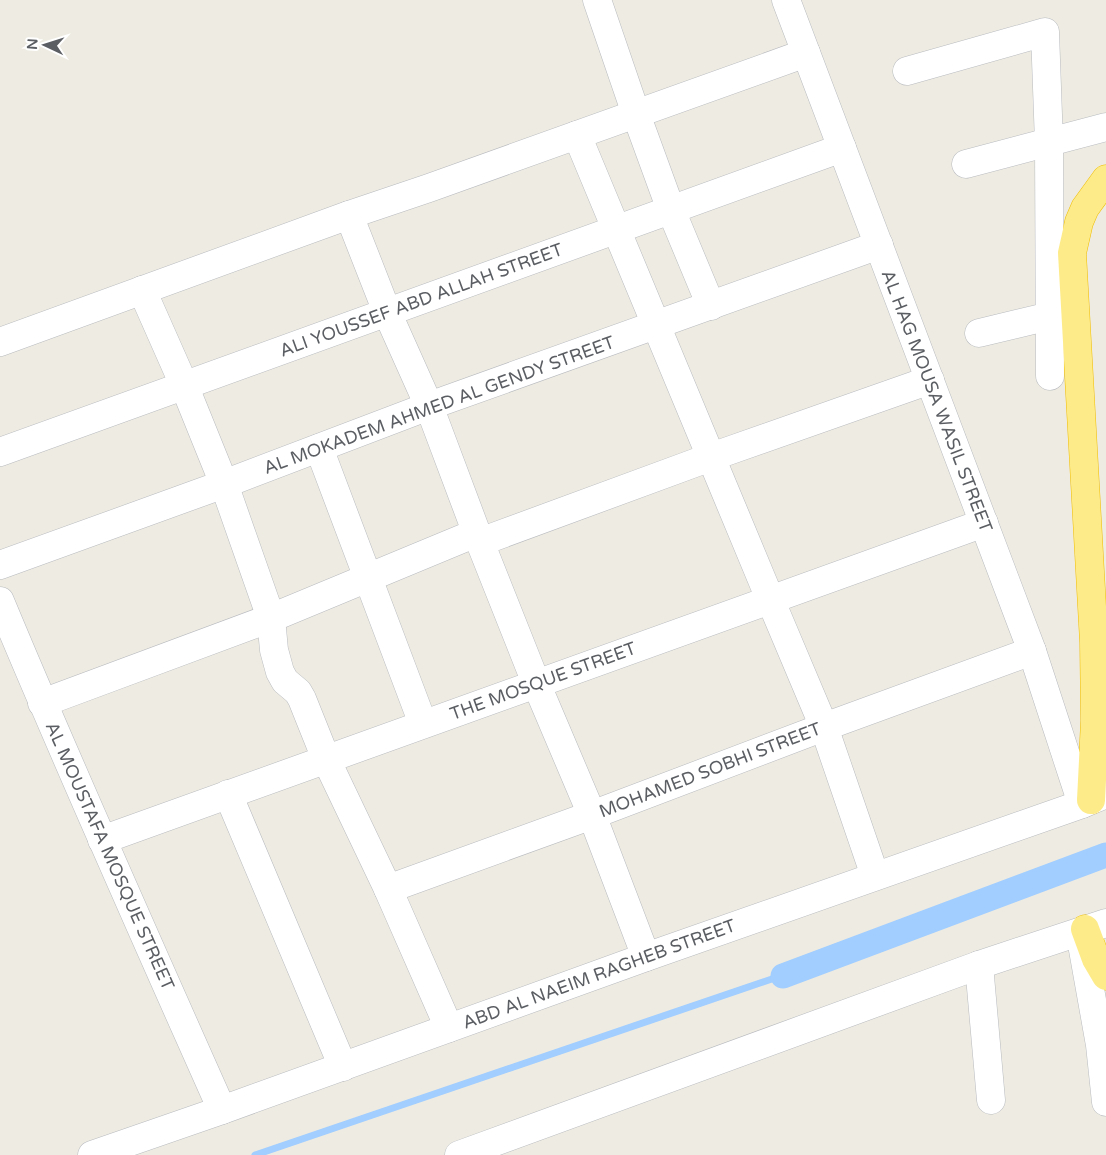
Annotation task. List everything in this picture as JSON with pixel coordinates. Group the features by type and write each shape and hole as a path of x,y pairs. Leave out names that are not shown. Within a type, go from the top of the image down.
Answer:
{"highway":[{"path":"1093,799 1096,721 1094,642 1072,253 1079,222 1085,208 1106,179"},
{"path":"1090,928 1096,959 1106,976"}],"street":[{"path":"596,0 671,210 711,306"},
{"name":"AL HAG MOUSA WASIL STREET","path":"786,0 1032,651 1093,799"},
{"path":"906,71 1045,32 1050,143 1050,376"},
{"path":"0,342 349,215 806,53"},
{"path":"966,164 1106,128"},
{"path":"577,135 824,727 875,876"},
{"name":"ALI YOUSSEF ABD ALLAH STREET","path":"0,452 842,148"},
{"path":"349,215 387,312 430,406 478,538 536,683 592,815 646,957"},
{"name":"AL MOKADEM AHMED AL GENDY STREET","path":"0,565 224,484 430,406 879,245"},
{"path":"142,290 184,385 224,484 271,618 274,650 280,672 285,681 302,698 326,759 388,889 449,1028"},
{"path":"979,334 1050,316"},
{"path":"42,703 271,618 368,577 930,380"},
{"path":"319,448 423,724"},
{"name":"THE MOSQUE STREET","path":"102,840 984,522"},
{"name":"AL MOUSTAFA MOSQUE STREET","path":"0,601 42,703 222,1110"},
{"name":"MOHAMED SOBHI STREET","path":"388,889 1032,651"},
{"path":"228,794 343,1067"},
{"name":"ABD AL NAEIM RAGHEB STREET","path":"92,1155 126,1149 222,1110 646,957 1093,799"},
{"path":"459,1155 979,965 1090,928 1106,1102"},
{"path":"979,965 992,1100"}],"waterway":[{"path":"783,976 1106,855"},
{"path":"255,1155 807,967"}]}
